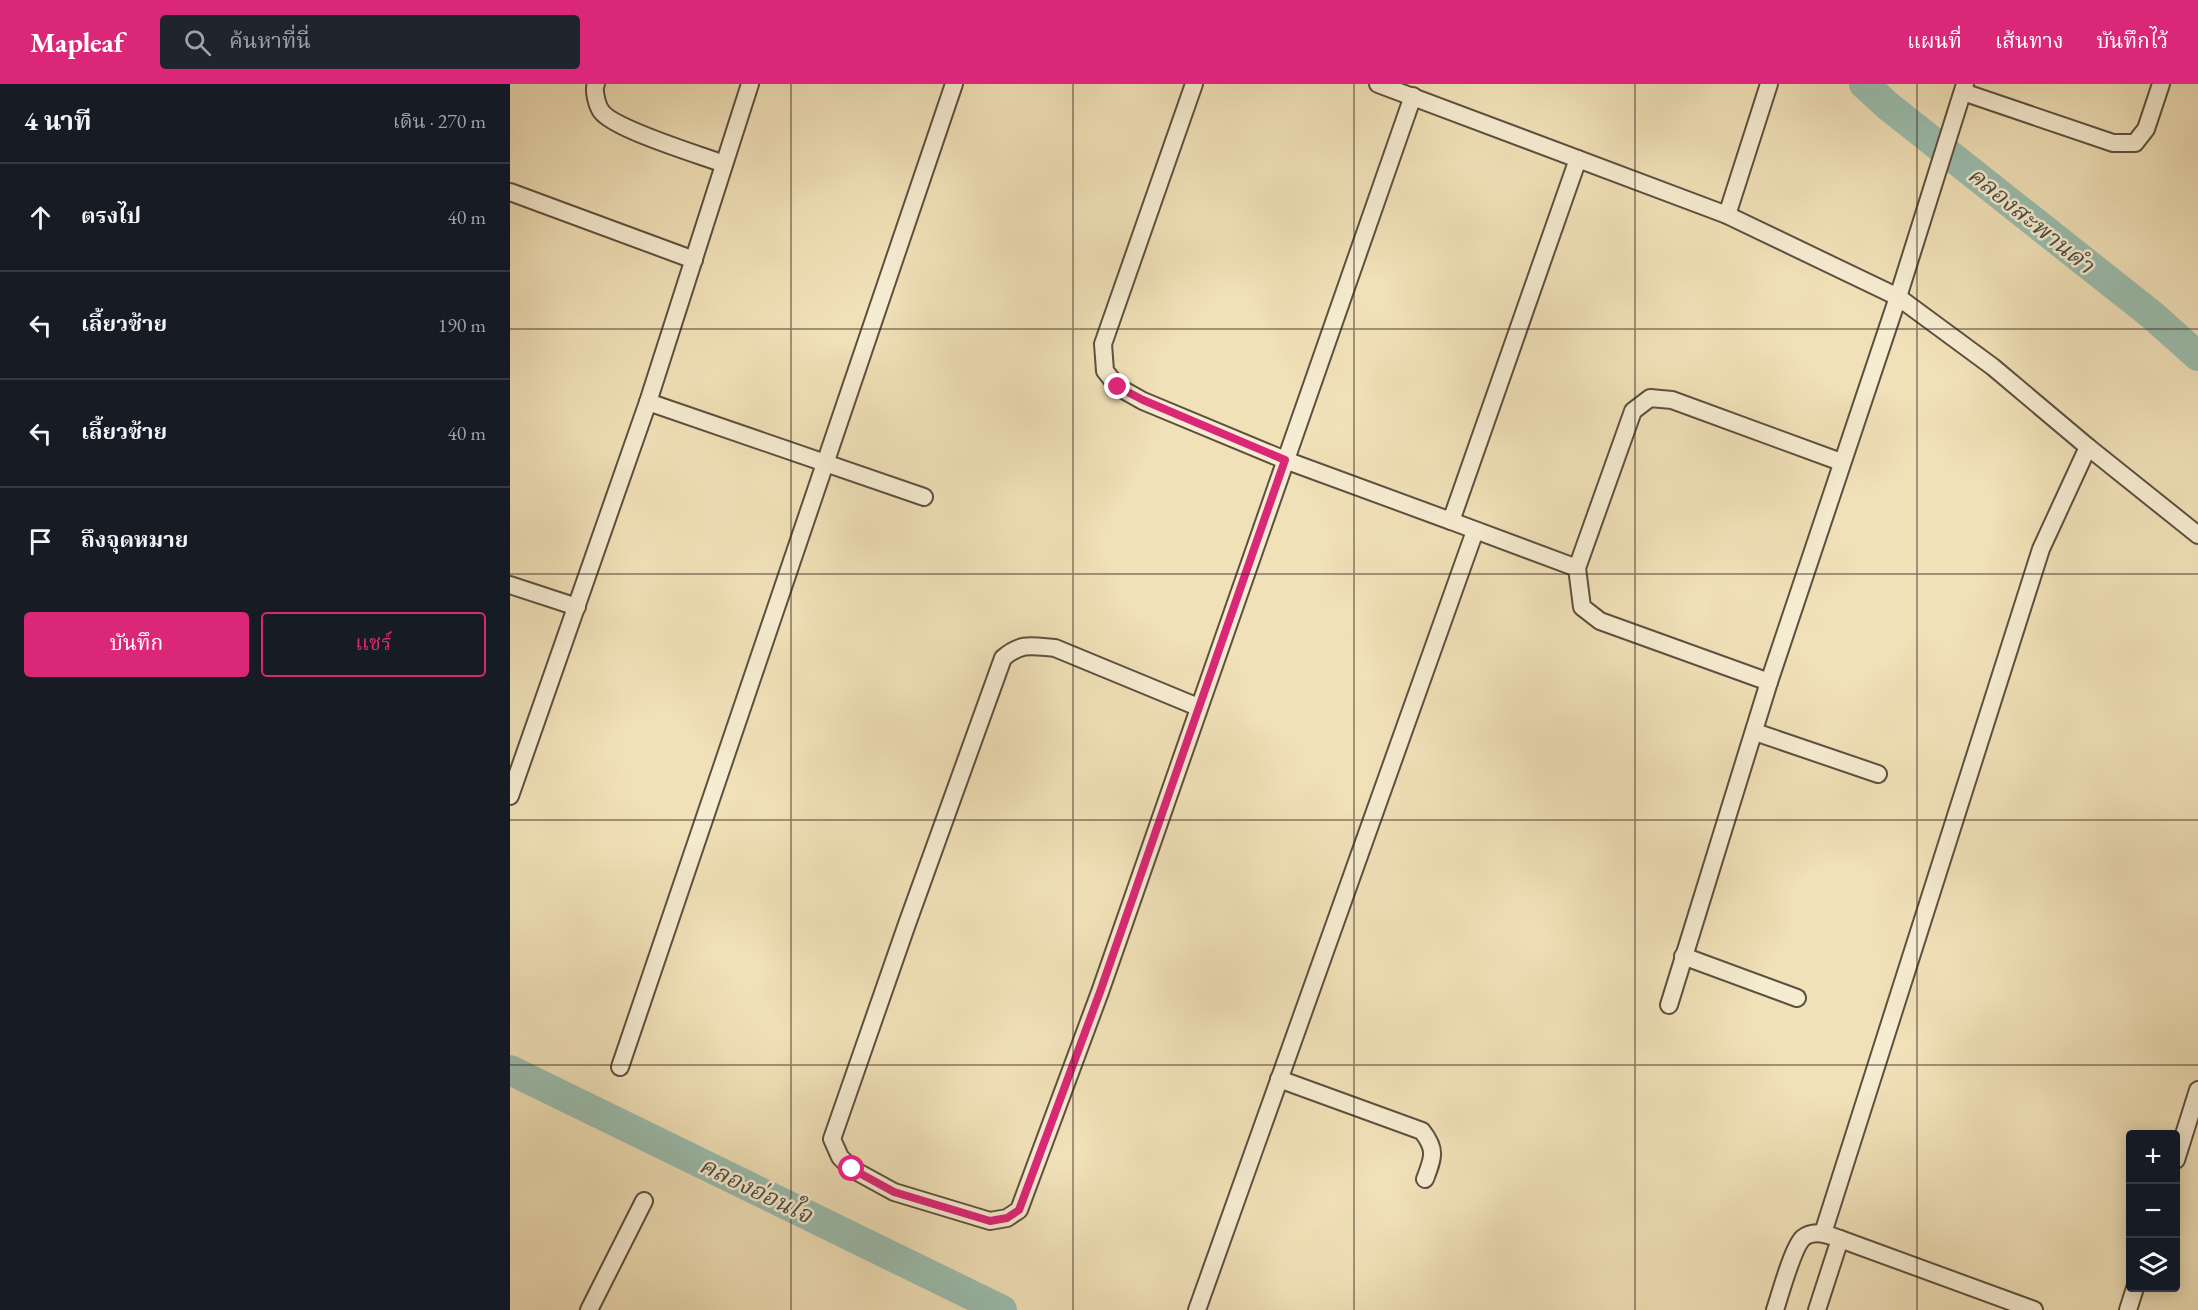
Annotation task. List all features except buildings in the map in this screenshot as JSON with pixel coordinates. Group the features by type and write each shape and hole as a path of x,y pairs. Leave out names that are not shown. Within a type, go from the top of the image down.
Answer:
{"lane":[{"path":"596,84 594,88 601,111 618,125 724,165"},
{"path":"510,796 648,402 750,84"},
{"path":"620,1067 954,84"},
{"path":"1194,84 1103,344 1105,371 1118,387 1143,400 1285,460 1577,568"},
{"path":"1378,84 1727,215 1898,297 1993,368 2198,535"},
{"path":"1727,215 1769,84"},
{"path":"1669,1005 1769,682 1898,297 1964,88 2114,143 2135,143 2146,129 2160,84"},
{"path":"1198,707 1055,648 1031,646 1016,648 1003,658 910,913 832,1139 840,1157 852,1169 894,1192 990,1221 1007,1218 1019,1210 1100,992 1413,96"},
{"path":"1451,521 1578,159"},
{"path":"510,192 694,260"},
{"path":"1769,682 1600,621 1582,607 1577,568 1633,411 1650,398 1672,400 1841,462"},
{"path":"648,402 924,497"},
{"path":"1823,1233 2041,549 2088,447"},
{"path":"1197,1310 1474,531"},
{"path":"510,585 577,607"},
{"path":"1755,732 1878,774"},
{"path":"1683,956 1797,998"},
{"path":"1279,1079 1422,1131 1431,1142 1433,1157 1425,1179"},
{"path":"2180,1145 2198,1090"},
{"path":"589,1310 644,1201"},
{"path":"1775,1310 1795,1252 1802,1239 1809,1235 1823,1233 2034,1310"},
{"path":"1817,1310 1840,1239"},
{"path":"2128,1310 2133,1292"}],"waterway":[{"name":"คลองสะพานดำ","path":"1864,84 1888,106 2152,315 2198,356"},
{"name":"คลองอ่อนใจ","path":"510,1070 1002,1310"}],"route":[{"path":"852,1169 894,1192 990,1221 1007,1218 1019,1210 1100,992 1285,460 1143,400 1118,387"}]}
